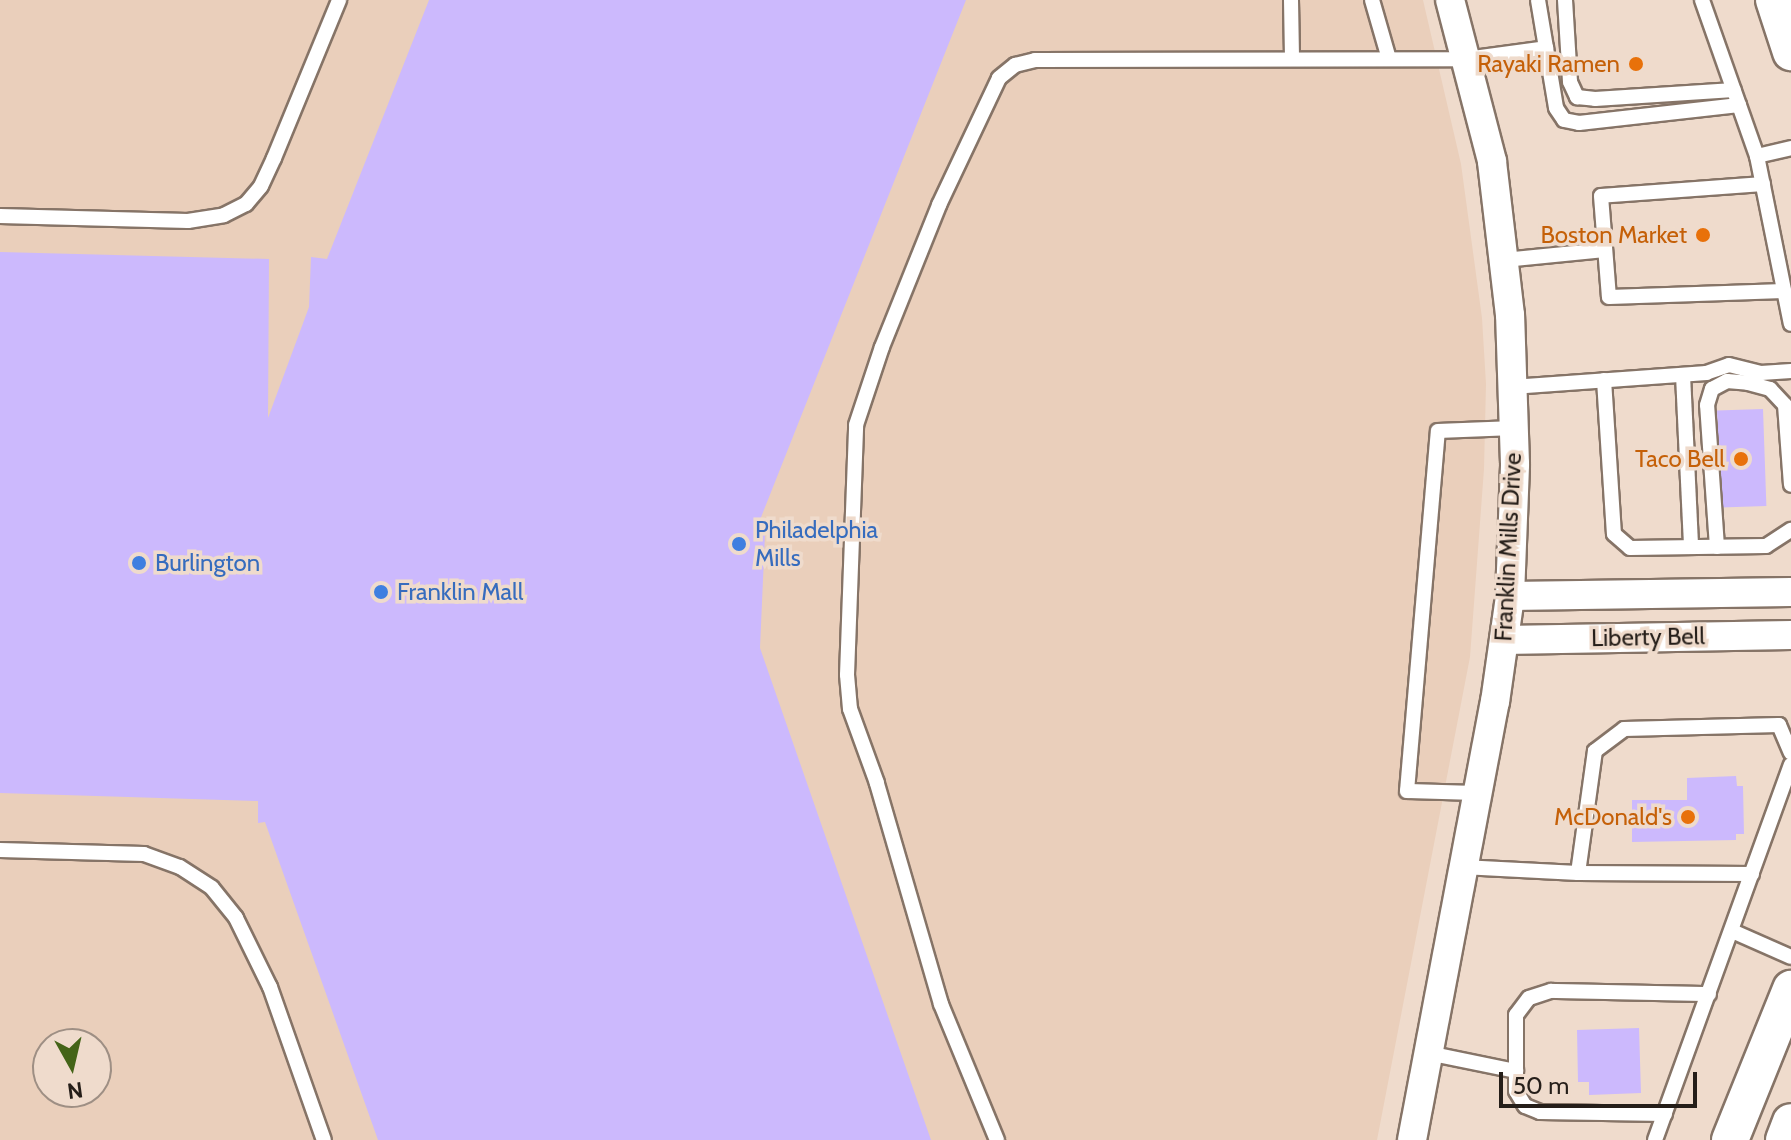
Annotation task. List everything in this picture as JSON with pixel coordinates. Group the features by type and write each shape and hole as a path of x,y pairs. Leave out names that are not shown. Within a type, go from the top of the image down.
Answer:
{"street":[{"name":"Franklin Mills Drive","path":"1412,1140 1477,793 1510,596 1514,428 1510,315 1492,161 1450,0"},
{"path":"1774,0 1791,52"},
{"name":"Liberty Bell","path":"1510,596 1791,592"},
{"name":"Liberty Bell","path":"1504,640 1791,635"},
{"path":"1730,1140 1791,989"},
{"path":"1784,1140 1791,1122"}],"lane":[{"path":"0,216 188,221 224,215 246,204 261,186 274,158 339,0"},
{"path":"1291,0 1292,59"},
{"path":"1372,0 1389,59"},
{"path":"1538,0 1556,108 1564,120 1579,123 1739,105"},
{"path":"1565,0 1570,82 1577,97 1595,99 1734,90"},
{"path":"1702,0 1757,156 1791,324"},
{"path":"997,1140 941,1004 877,783 850,709 847,641 856,425 882,347 939,205 999,78 1015,65 1035,60 1466,59 1546,48"},
{"path":"1757,156 1791,148"},
{"path":"1763,184 1601,196 1609,297 1784,291"},
{"path":"1504,260 1605,250"},
{"path":"1512,387 1706,373 1729,365 1761,373 1791,371"},
{"path":"1683,375 1691,547"},
{"path":"1604,380 1614,534 1630,548 1766,546 1791,530"},
{"path":"1717,547 1707,405 1712,389 1727,381 1748,383 1770,389 1785,405 1791,485"},
{"path":"1477,793 1407,791 1438,431 1514,428"},
{"path":"1578,873 1595,751 1624,729 1779,725 1791,753"},
{"path":"1655,1140 1791,765"},
{"path":"0,850 144,854 180,867 212,888 236,918 270,987 324,1140"},
{"path":"1462,867 1578,873 1752,874"},
{"path":"1732,931 1791,957"},
{"path":"1665,1114 1540,1112 1525,1106 1516,1091 1516,1015 1529,998 1551,991 1709,994"},
{"path":"1428,1053 1516,1071"}],"shaded area":[{"name":"Philadelphia Mills","path":"0,0 1423,0 1461,164 1482,318 1486,384 1484,469 1470,657 1377,1140 0,1140"}],"building":[{"name":"Franklin Mall","path":"429,0 966,0 754,535 765,534 760,648 931,1140 378,1140 265,822 258,823 258,801 0,793 0,252 269,259 268,418 309,307 311,257 327,259"},
{"name":"Taco Bell","path":"1763,409 1766,506 1720,508 1717,411"},
{"name":"McDonald's","path":"1736,776 1737,786 1743,786 1744,834 1736,834 1736,840 1632,842 1632,800 1687,800 1687,778"},
{"path":"1639,1028 1641,1093 1589,1095 1589,1082 1578,1082 1577,1030"}],"place":[{"name":"Rayaki Ramen","path":"1636,64"},
{"name":"Boston Market","path":"1703,235"},
{"name":"Taco Bell","path":"1741,459"},
{"name":"Philadelphia Mills","path":"739,544"},
{"name":"Burlington","path":"139,563"},
{"name":"Franklin Mall","path":"381,592"},
{"name":"McDonald's","path":"1688,817"}]}
